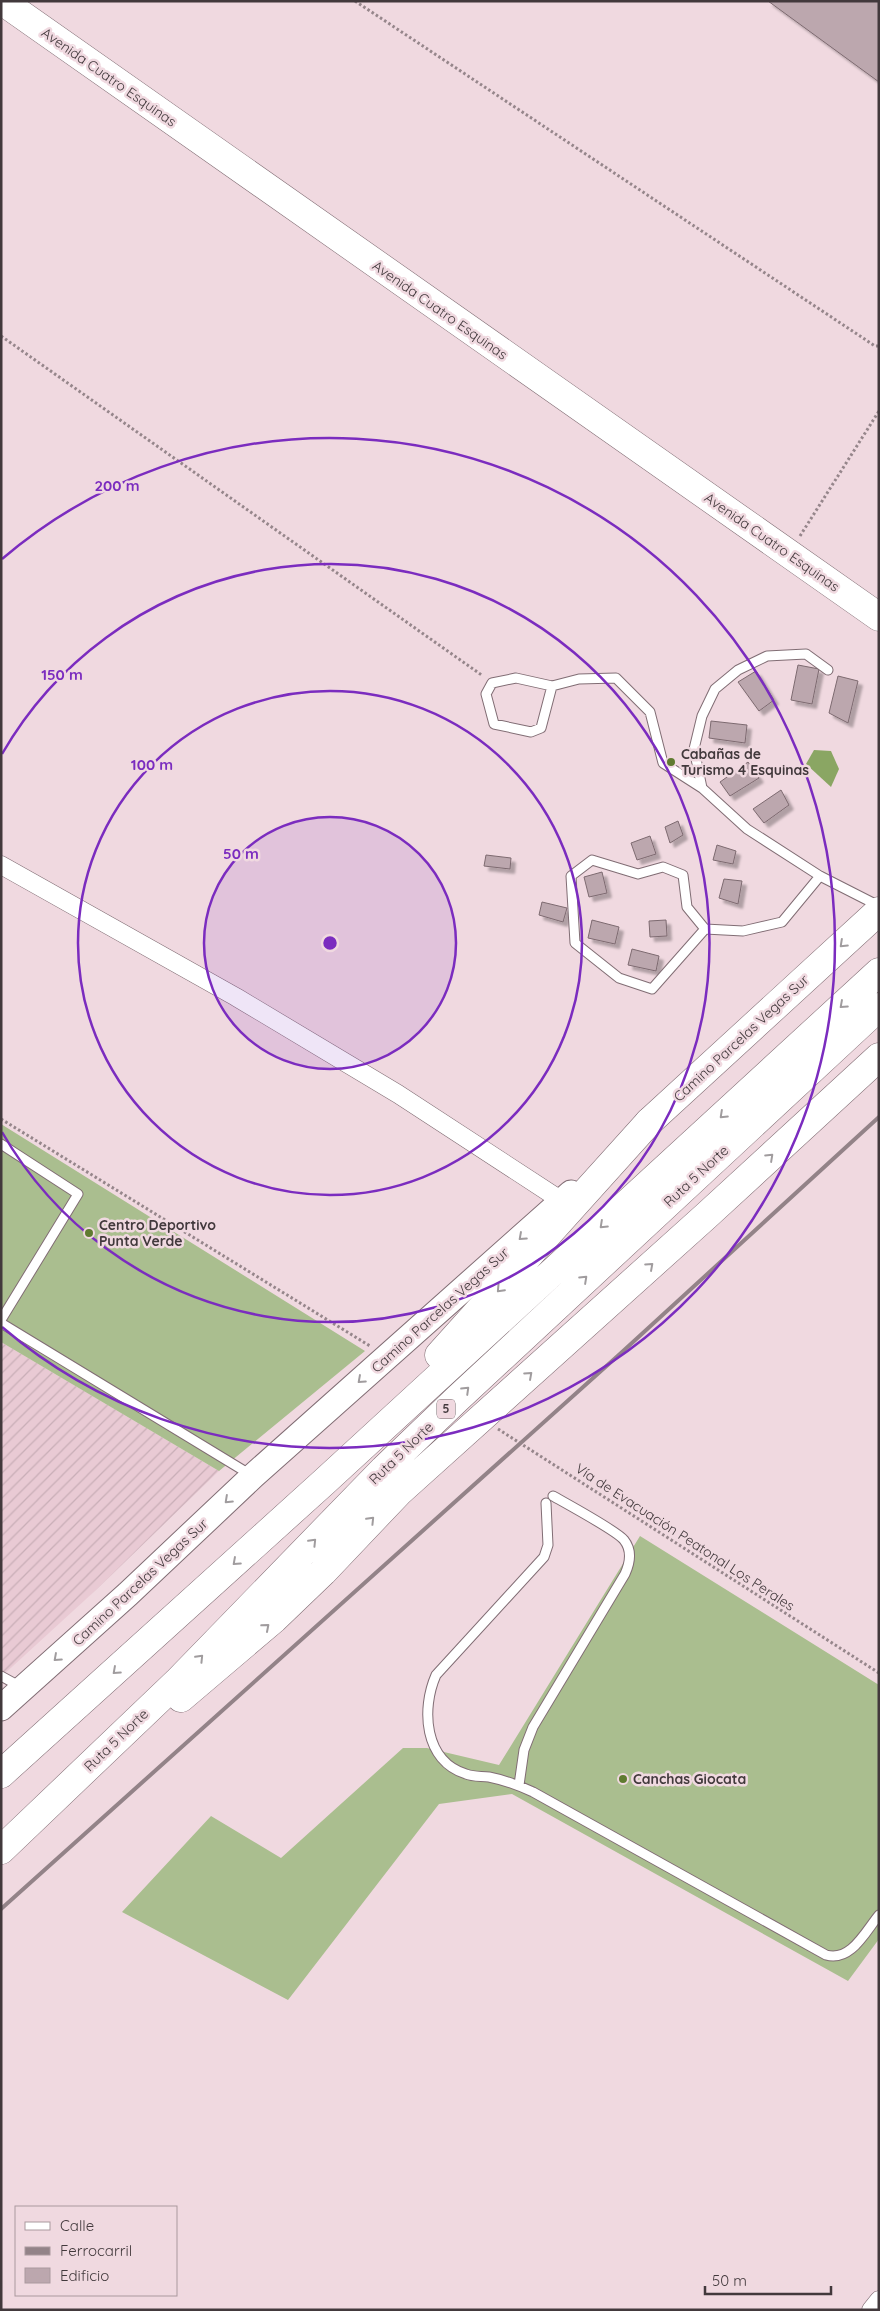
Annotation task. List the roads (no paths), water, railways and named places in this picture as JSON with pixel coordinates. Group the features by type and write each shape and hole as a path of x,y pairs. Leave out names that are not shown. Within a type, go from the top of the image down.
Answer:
{"main road":[{"name":"Avenida Cuatro Esquinas","path":"2,1 879,617"},
{"name":"Camino Parcelas Vegas Sur","path":"649,1122 879,911"},
{"name":"Ruta 5 Norte","path":"1,1774 324,1482 879,972"},
{"name":"Ruta 5 Norte","path":"1,1850 177,1682 384,1470 464,1392 879,1007"},
{"path":"27,1826 214,1672 274,1619 323,1572 399,1492 706,1216 879,1056"},
{"path":"324,1482 649,1122"}],"street":[{"path":"1,865 236,997 381,1084 562,1201"},
{"name":"Camino Parcelas Vegas Sur","path":"1,1708 253,1476 649,1122"},
{"path":"871,2310 879,2300"}],"lane":[{"path":"702,788 694,749 702,716 715,689 738,670 768,656 806,654 828,670"},
{"path":"552,686 541,728 532,732 494,724 486,694 492,682 516,678 552,686 579,679 616,678 650,712 663,763 702,788 747,829 820,876 879,906"},
{"path":"705,929 652,989 619,978 575,943 571,876 592,860 638,874 663,867 683,875 687,907 705,929 743,931 782,922 820,876"},
{"path":"1,1144 78,1194 1,1321 253,1476"},
{"path":"519,1785 524,1750 533,1727 625,1574 629,1559 629,1551 623,1538 553,1496"},
{"path":"546,1503 548,1545 544,1557 436,1675 431,1687 428,1722 433,1742 442,1758 449,1765 466,1774 519,1785 826,1955 838,1957 851,1950 879,1915"},
{"path":"1,1676 23,1689"}],"railway":[{"path":"1,1909 621,1353 879,1117"}],"place":[{"name":"Cabañas de Turismo 4 Esquinas","path":"671,762"},
{"name":"Centro Deportivo Punta Verde","path":"89,1233"},
{"name":"Canchas Giocata","path":"623,1779"}]}
